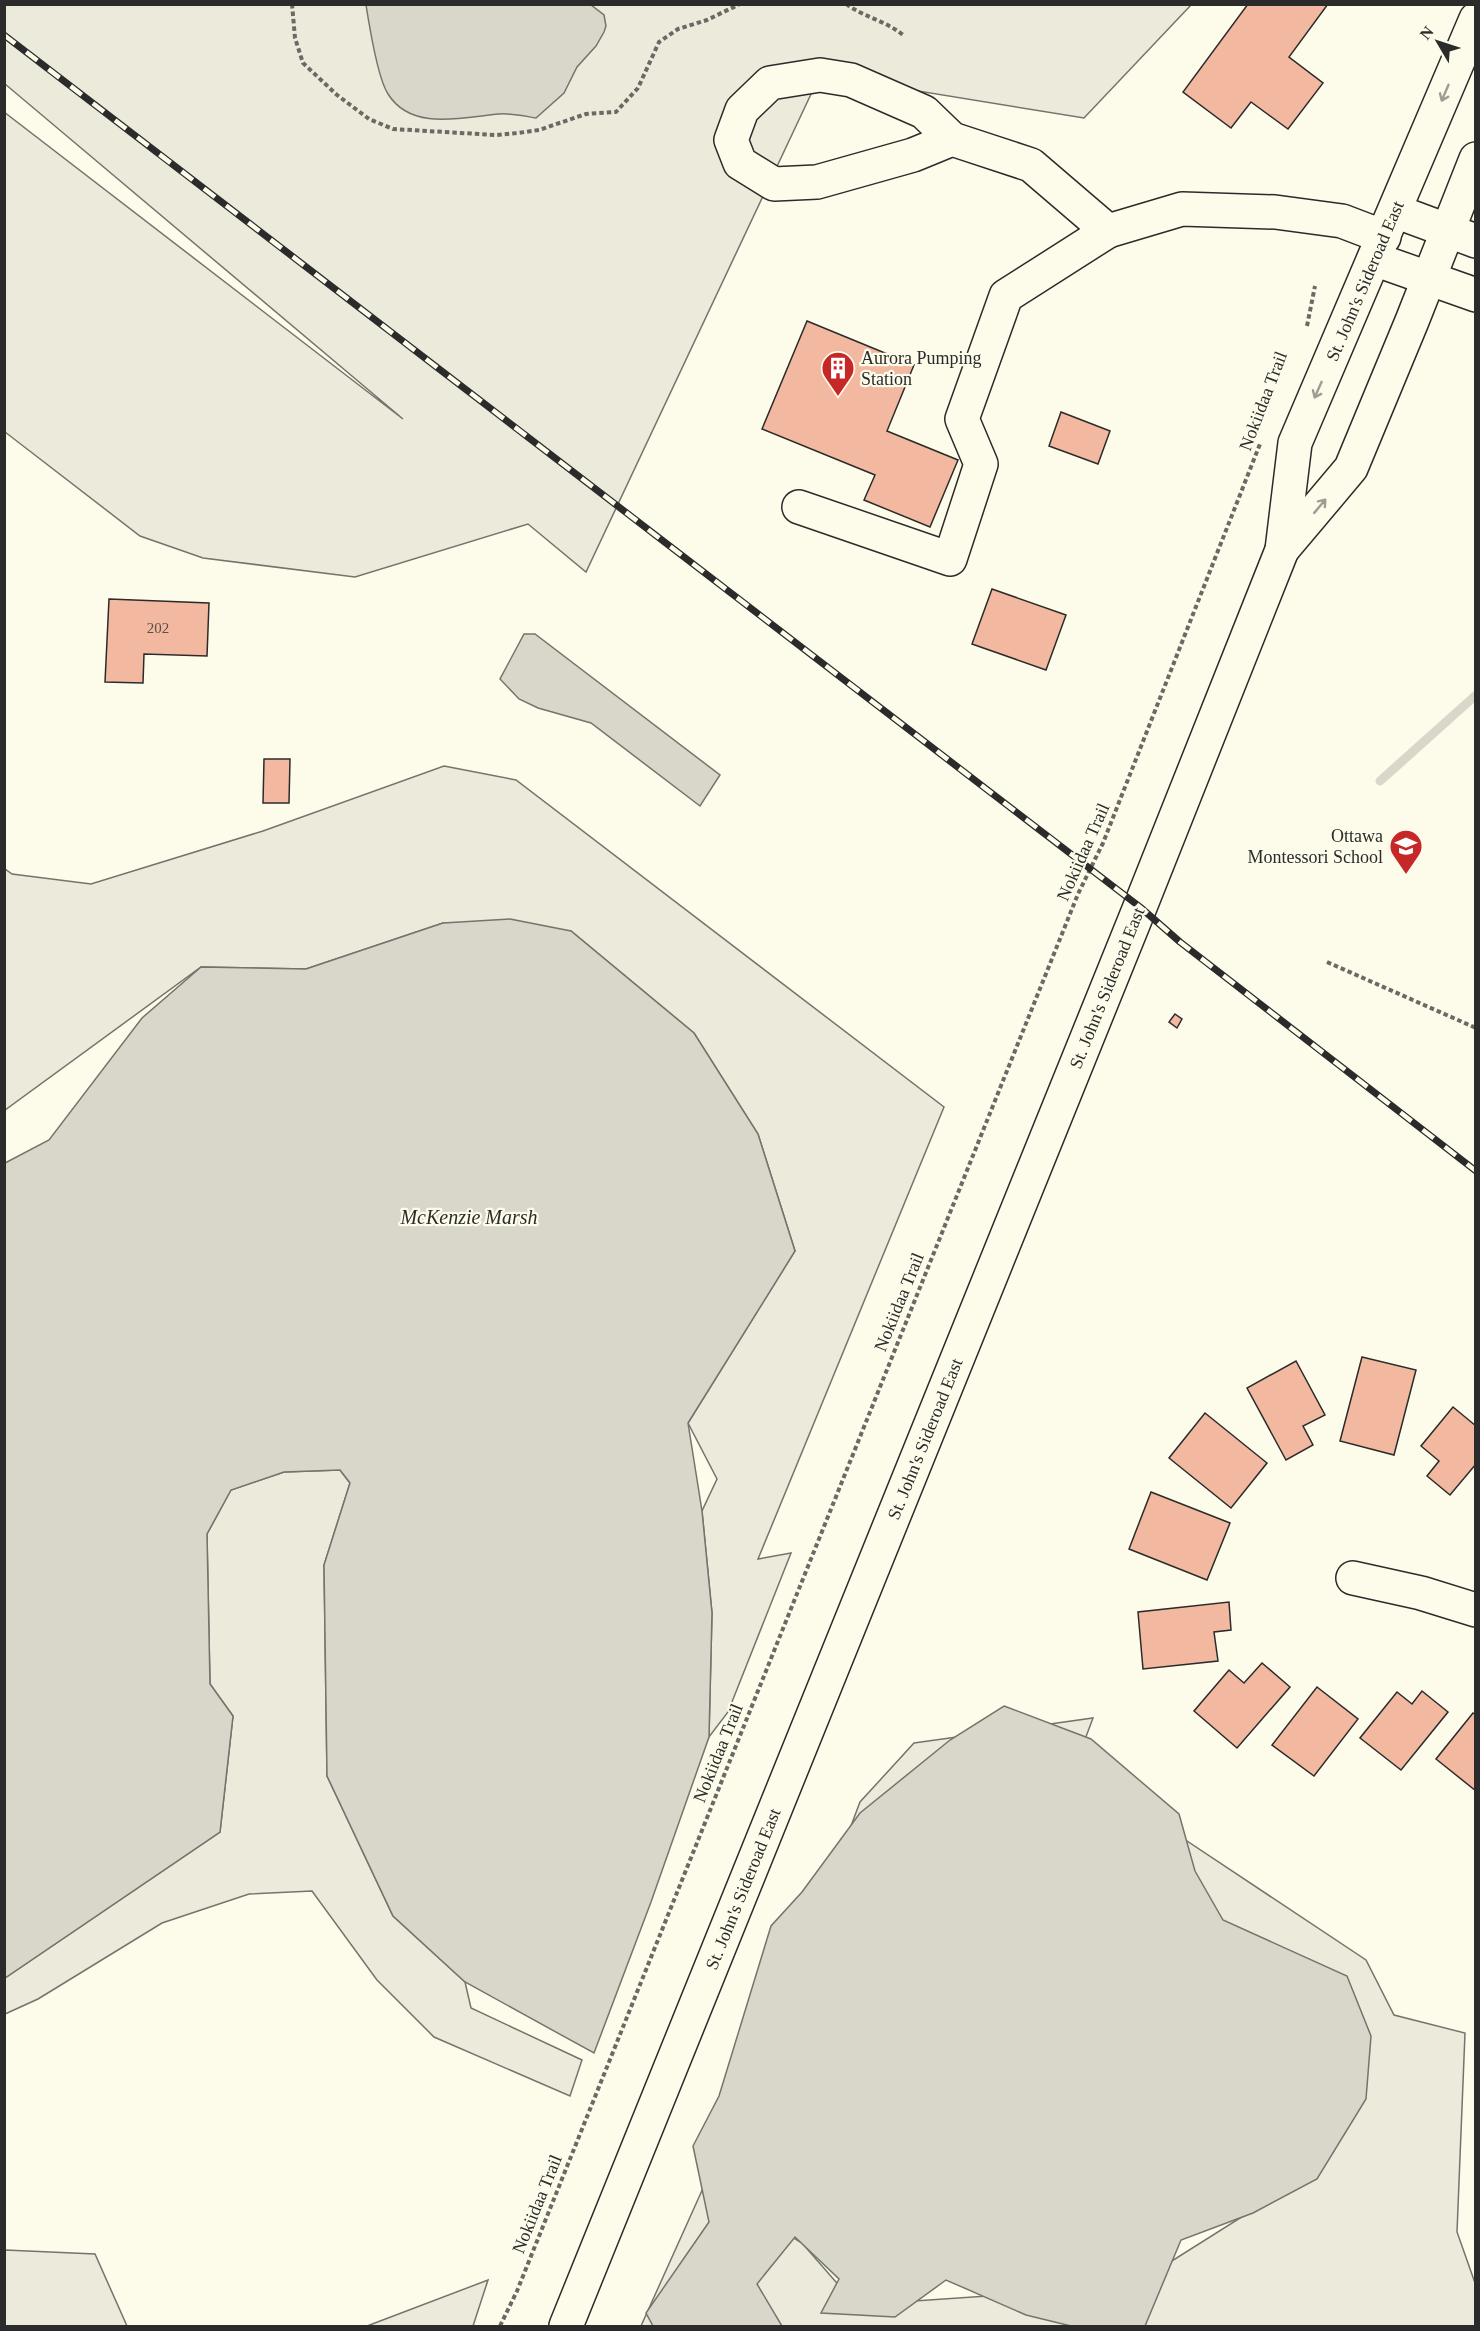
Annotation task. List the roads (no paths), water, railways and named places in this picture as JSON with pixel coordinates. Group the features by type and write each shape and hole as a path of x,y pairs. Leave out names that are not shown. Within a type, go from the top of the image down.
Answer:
{"main road":[{"name":"St. John's Sideroad East","path":"566,2326 1282,550 1295,443 1476,19"},
{"path":"952,139 913,155 817,182 774,184 740,164 731,140 742,110 770,83 820,75 851,80 924,112 952,139 1031,165 1108,231"},
{"name":"St. John's Sideroad East","path":"1282,550 1351,468 1429,279 1462,236 1472,167"},
{"path":"799,507 950,560 981,464 962,419 1006,296 1108,231 1182,209 1275,213 1342,220 1384,236 1462,236"},
{"path":"1384,236 1429,279 1476,295"},
{"path":"1353,1578 1421,1593 1476,1610"}],"water":[{"path":"366,5 591,5 604,15 606,26 596,46 577,67 564,93 536,118 504,114 454,119 424,118 410,114 398,106 384,87 377,64"},
{"path":"524,634 535,634 720,775 700,806 591,723 538,708 519,699 500,679"},
{"name":"McKenzie Marsh","path":"510,919 571,931 694,1033 758,1134 795,1251 688,1423 702,1511 712,1613 709,1737 651,1902 594,2053 465,1982 393,1916 327,1776 324,1565 350,1483 340,1470 284,1472 231,1490 207,1534 210,1684 233,1716 220,1832 5,1978 5,1163 49,1140 142,1018 201,967 306,969 443,923"},
{"path":"1004,1706 1091,1739 1179,1814 1195,1871 1223,1920 1347,1976 1371,2036 1366,2099 1317,2179 1253,2213 1181,2240 1145,2326 1071,2326 1026,2315 946,2280 895,2317 821,2313 839,2279 795,2237 757,2284 782,2326 653,2326 646,2313 709,2222 693,2146 719,2096 771,1926 802,1892 860,1813 950,1740"}],"waterway":[{"path":"1380,781 1476,695"}],"railway":[{"path":"4,35 1140,907 1180,942 1476,1171"}],"place":[{"name":"Aurora Pumping Station","path":"838,397"},
{"name":"Ottawa Montessori School","path":"1406,875"}]}
